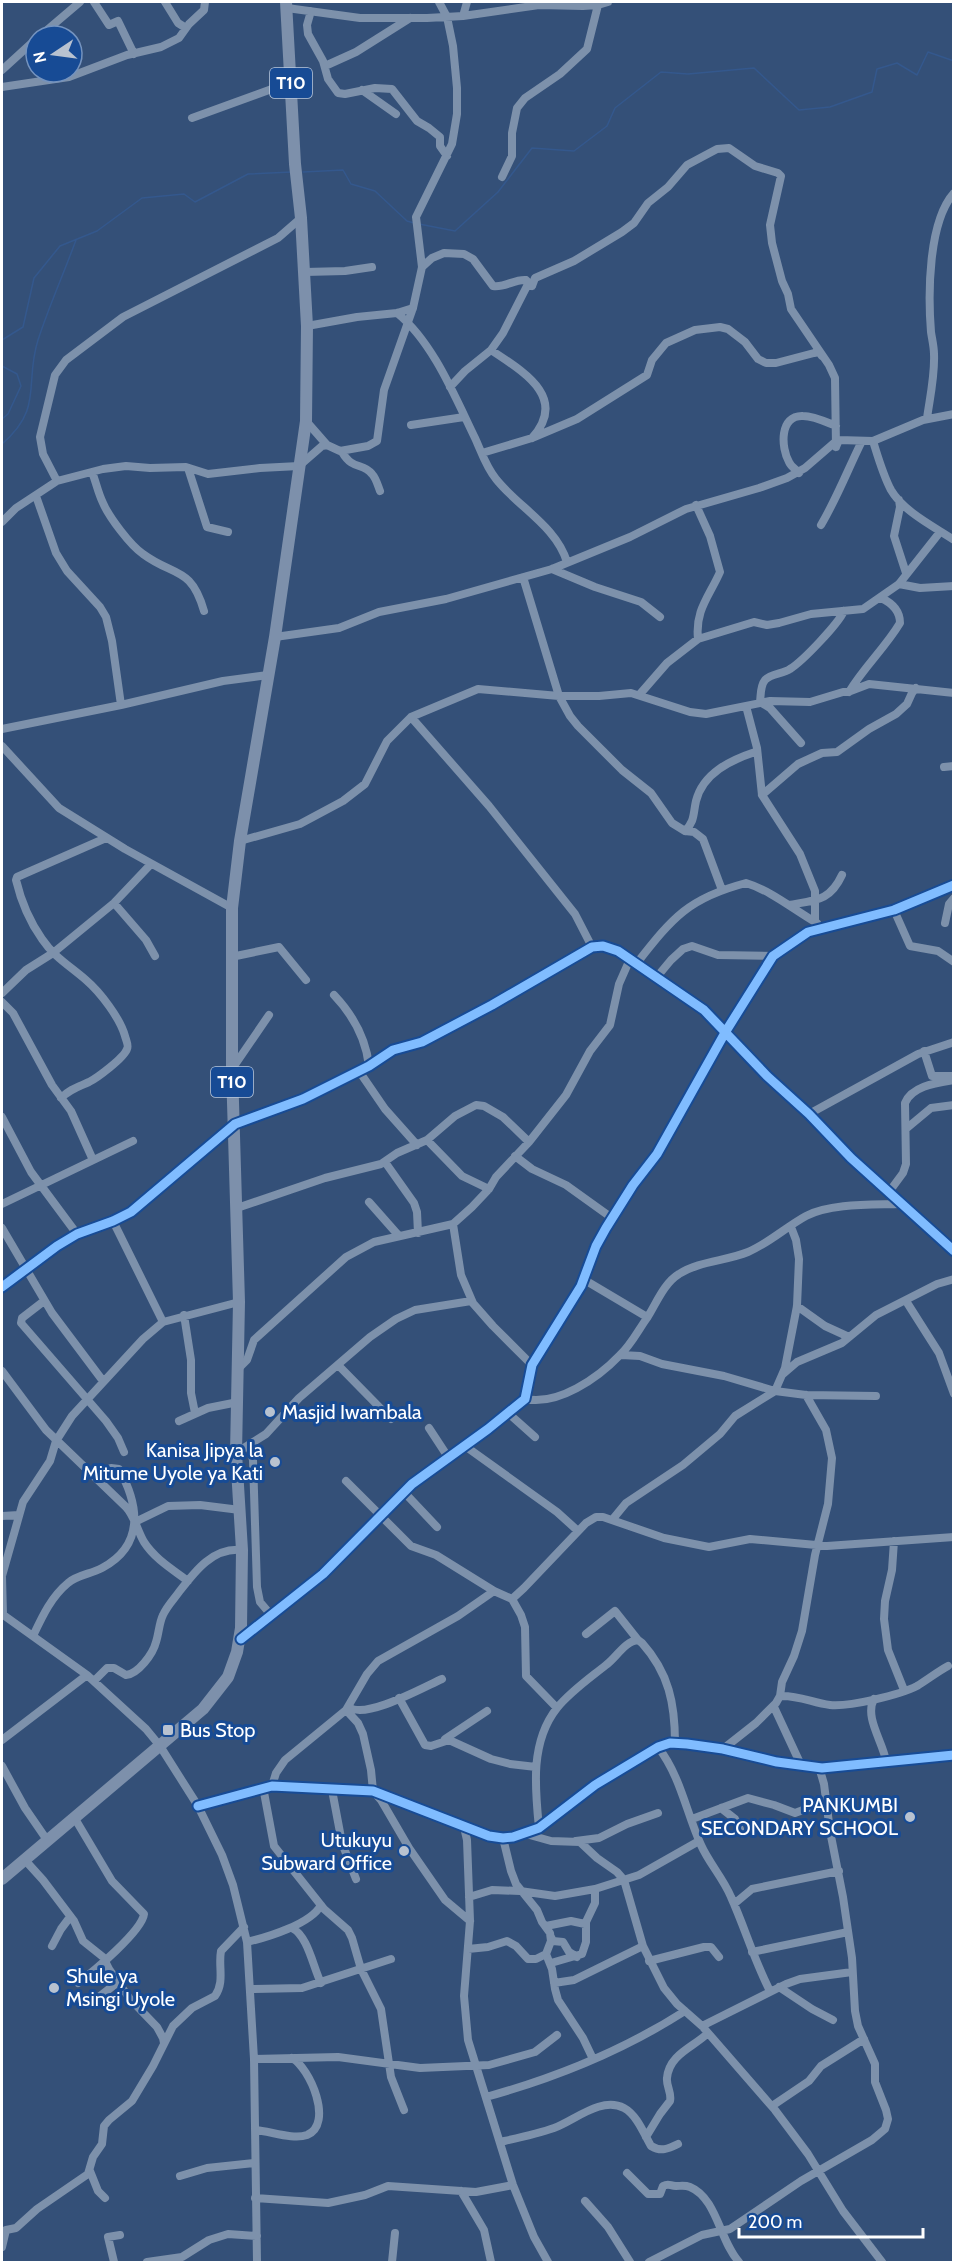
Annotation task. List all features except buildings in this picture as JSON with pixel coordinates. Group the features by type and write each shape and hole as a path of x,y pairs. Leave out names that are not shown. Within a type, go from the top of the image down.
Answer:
{"highway":[{"name":"T10","path":"2,1879 191,1720 220,1689 234,1664 240,1639 242,1550 236,1453 239,1302 232,1069 232,908 240,841 275,637 306,421 305,272 295,164 287,5"}],"street":[{"path":"54,24 80,2"},
{"path":"94,2 110,25 118,21 134,54"},
{"path":"165,2 178,23 186,28"},
{"path":"2,87 69,77 171,43 181,37 186,28 204,10 205,2"},
{"path":"342,452 368,446 377,441 380,404 414,308 422,267 416,217 447,156 456,130 458,88 453,46 447,17 439,2"},
{"path":"463,16 467,2"},
{"path":"287,5 360,18 410,18 463,16 538,5 598,5 609,2"},
{"path":"502,177 512,156 512,133 516,108 525,98 560,74 587,49 598,5"},
{"path":"311,10 307,25 308,34 325,66 328,79 338,93 345,94 381,88 395,91 417,121 440,137 440,146 447,156"},
{"path":"325,66 356,52 410,18"},
{"path":"2,70 24,50"},
{"path":"192,118 291,82"},
{"path":"362,90 396,114"},
{"path":"450,387 465,371 491,350 527,286 531,286 535,278 574,261 631,226 648,203 668,188 691,161 717,149 729,148 755,165 780,174 780,185 770,232 791,309 835,378 837,447"},
{"path":"927,418 934,356 931,296 935,235 941,214 954,193"},
{"path":"57,481 45,460 40,437 55,375 66,360 123,317 278,238 301,218"},
{"path":"422,267 436,256 457,253 473,259 493,286 498,287 521,279 526,280 531,286"},
{"path":"305,272 342,272 372,267"},
{"path":"307,326 397,313 414,308"},
{"path":"397,313 421,339 450,387 496,480 534,516 558,543 567,562"},
{"path":"482,453 532,438 577,419 639,381 646,375 652,360 666,343 695,330 720,327 728,329 745,342 758,359 766,363 776,363 819,352 824,358"},
{"path":"491,350 531,378 541,390 545,407 538,432 532,438"},
{"path":"837,447 837,441 840,440 873,441 927,418 954,414"},
{"path":"799,472 788,461 784,428 793,419 803,416 836,426"},
{"path":"411,425 464,417"},
{"path":"306,421 327,445 342,452 355,466 366,468 371,472 380,491"},
{"path":"821,525 840,491 847,470 862,441"},
{"path":"873,441 888,484 899,500 954,540"},
{"path":"275,637 339,628 379,612 446,599 552,569 616,543 696,505 759,488 799,472 834,444 837,447"},
{"path":"2,522 16,508 57,481 92,472 115,467 188,468 208,474 299,466 322,446 327,445"},
{"path":"188,468 207,527 228,532"},
{"path":"92,472 104,505 131,542 144,555 182,574 190,581 199,595 204,611"},
{"path":"36,496 56,553 67,571 100,607 106,617 112,641 121,705"},
{"path":"899,500 900,507 894,536 906,573"},
{"path":"696,505 708,530 720,571 699,613 698,639"},
{"path":"640,694 667,663 698,639 754,622 767,625 811,614 863,609 899,584 940,532"},
{"path":"552,569 595,587 641,602 660,617"},
{"path":"524,577 559,696 578,726 633,780 651,793 668,819 703,839 722,890"},
{"path":"899,584 920,588 954,586"},
{"path":"848,692 891,638 900,623 896,610 889,602 881,598"},
{"path":"760,702 762,684 766,679 796,665 830,631 844,611"},
{"path":"2,729 121,705 223,681 268,675"},
{"path":"240,841 300,824 360,790 372,773 387,741 411,717 478,689 559,696 640,694 700,714 770,700 810,702 869,684 954,693"},
{"path":"762,795 798,764 822,753 837,752 869,729 896,714 908,704 916,688"},
{"path":"760,702 770,708 801,743"},
{"path":"743,707 746,706 755,739 762,795 801,854 816,899 815,922"},
{"path":"411,717 489,806 575,914 592,947"},
{"path":"2,746 58,808 151,864 232,908"},
{"path":"686,831 692,824 697,799 706,783 724,765 756,752"},
{"path":"944,768 954,766"},
{"path":"61,1098 74,1087 90,1082 117,1061 128,1048 122,1027 114,1014 88,982 53,953 34,926 16,879 106,838"},
{"path":"2,993 26,970 53,953 114,903 151,864"},
{"path":"789,905 831,894 842,875"},
{"path":"239,1368 247,1360 254,1340 339,1263 374,1242 453,1224 489,1189 496,1177 529,1142 566,1095 590,1051 610,1025 619,984 634,961 682,911 722,890 748,883 775,896 782,903 825,928"},
{"path":"240,1639 323,1574 403,1491 525,1399 531,1365 581,1286 596,1246 612,1218 657,1154 726,1031 773,956 800,936 894,910 954,885"},
{"path":"945,923 954,898"},
{"path":"114,903 146,940 155,956"},
{"path":"894,910 910,945 938,951 954,962"},
{"path":"2,1287 57,1246 77,1234 113,1221 148,1199 234,1124 294,1103 369,1066 393,1050 422,1042 492,1005 592,947 608,946 634,961 704,1010 850,1158 954,1251"},
{"path":"656,978 683,949 692,946 718,955 773,956"},
{"path":"231,957 279,947 306,980"},
{"path":"334,995 355,1024 368,1053 369,1066"},
{"path":"2,1002 13,1013 52,1085 70,1111 93,1160"},
{"path":"232,1069 269,1015"},
{"path":"809,1114 924,1051 954,1042"},
{"path":"924,1051 932,1076 954,1078"},
{"path":"359,1071 390,1116 417,1145"},
{"path":"889,1192 905,1168 907,1128 905,1103 908,1096 921,1088 954,1078"},
{"path":"907,1128 932,1108 954,1104"},
{"path":"237,1208 325,1178 376,1166 397,1153 427,1140 459,1114 479,1105 490,1108 503,1117 529,1142"},
{"path":"2,1117 27,1166 77,1234"},
{"path":"427,1140 462,1176 489,1189"},
{"path":"2,1204 133,1141"},
{"path":"515,1156 532,1169 566,1185 612,1218"},
{"path":"385,1162 414,1203 418,1233"},
{"path":"369,1202 399,1236"},
{"path":"525,1399 536,1401 568,1393 604,1369 621,1355 676,1275 691,1267 745,1253 766,1243 816,1212 900,1203"},
{"path":"113,1221 163,1322"},
{"path":"453,1224 459,1265 473,1303 531,1365"},
{"path":"612,1520 626,1503 683,1465 720,1434 735,1416 775,1391 790,1348 797,1306 799,1259 796,1240 790,1227"},
{"path":"2,1228 44,1301 103,1381"},
{"path":"583,1279 647,1317"},
{"path":"781,1377 797,1362 842,1342 873,1317 937,1284 954,1279"},
{"path":"236,1453 266,1434 299,1398 370,1337 409,1313 466,1300 473,1303"},
{"path":"44,1301 22,1318 21,1323 88,1399 118,1438 124,1452"},
{"path":"906,1301 939,1353 954,1394"},
{"path":"239,1302 163,1322 142,1339 72,1416 56,1441 50,1461 25,1498 19,1515 2,1577 2,1615 91,1678 136,1719 160,1746 198,1806 222,1856 248,1942 254,2058 257,2262"},
{"path":"797,1306 825,1326 849,1337"},
{"path":"184,1315 191,1360 191,1393 195,1413"},
{"path":"621,1355 640,1356 662,1364 743,1381 775,1391 806,1395 876,1396"},
{"path":"338,1365 391,1419"},
{"path":"2,1371 56,1441 126,1507 145,1543 158,1559 188,1581"},
{"path":"723,1749 774,1707 780,1696 782,1682 794,1656 802,1630 828,1504 832,1458 826,1430 806,1395"},
{"path":"179,1421 195,1413 238,1402"},
{"path":"508,1413 535,1437"},
{"path":"429,1428 448,1457"},
{"path":"249,1445 253,1460 257,1587 263,1607 271,1615"},
{"path":"465,1446 557,1512 578,1531"},
{"path":"33,1636 54,1597 69,1581 100,1569 111,1562 133,1534 135,1522 129,1490 118,1468 111,1468 97,1479"},
{"path":"346,1481 411,1546 436,1555 494,1591 512,1599 525,1627 526,1676 557,1708"},
{"path":"403,1491 436,1527"},
{"path":"135,1522 168,1506 200,1505 240,1510"},
{"path":"2,1516 19,1515"},
{"path":"512,1599 593,1518 603,1517 664,1538 697,1546 721,1546 750,1539 818,1546 954,1536"},
{"path":"940,1538 954,1546"},
{"path":"894,1541 884,1619 888,1650 904,1690"},
{"path":"2,1740 107,1668 129,1675 141,1665 154,1647 167,1607 202,1564 219,1553 231,1549 242,1550"},
{"path":"272,1786 276,1773 285,1760 348,1708 367,1674 383,1656 458,1616 494,1591"},
{"path":"586,1634 615,1611 648,1650 663,1672 673,1710 675,1743"},
{"path":"539,1828 536,1767 538,1749 557,1708 628,1643 638,1640"},
{"path":"780,1696 797,1697 832,1705 874,1699 915,1687 948,1666"},
{"path":"348,1708 361,1711 399,1698 442,1679"},
{"path":"399,1698 425,1745 431,1746 445,1740 487,1712"},
{"path":"874,1699 871,1715 886,1761"},
{"path":"774,1707 801,1765"},
{"path":"348,1708 363,1734 373,1791 441,1894 451,1907 470,1921"},
{"path":"445,1740 456,1742 498,1762 536,1767"},
{"path":"198,1806 272,1786 373,1791 464,1827 489,1836 503,1838 526,1834 539,1828 595,1785 658,1748 675,1743 723,1749 819,1767 953,1756"},
{"path":"658,1748 673,1769 699,1841 734,1904 770,1991"},
{"path":"2,1766 25,1808 47,1840"},
{"path":"649,2262 702,2235 723,2231 750,2216 818,2171 872,2140 887,2125 886,2110 875,2082 875,2064 855,2011 848,1932 839,1871 819,1767"},
{"path":"262,1787 274,1846 321,1905 348,1930 361,1969 381,2009 393,2083 404,2110"},
{"path":"332,1790 342,1843 356,1879"},
{"path":"692,1819 750,1798 795,1813 827,1802"},
{"path":"721,1809 735,1819 740,1829"},
{"path":"526,1834 551,1840 599,1838 627,1824 658,1813"},
{"path":"74,1817 112,1881 144,1914 136,1928 106,1961 78,1983"},
{"path":"464,1827 467,1840 470,1921 465,2012 468,2040 513,2185 546,2261"},
{"path":"503,1838 512,1876 520,1891 537,1910 554,1941 563,1942 569,1952 577,1957"},
{"path":"576,1840 618,1872 624,1880 643,1946 664,1988 705,2030 772,2106 808,2154 843,2211 882,2262"},
{"path":"469,1897 492,1890 555,1896 595,1889 639,1875 699,1841"},
{"path":"24,1860 43,1880 70,1917 83,1941 106,1961 118,1982 157,2027 164,2044"},
{"path":"734,1904 752,1889 839,1871"},
{"path":"551,1963 577,1957 584,1951 587,1916 596,1903 595,1889"},
{"path":"248,1942 292,1928 318,1911 321,1905"},
{"path":"52,1946 70,1917"},
{"path":"546,1926 572,1921 586,1923"},
{"path":"105,2198 98,2192 90,2172 93,2157 102,2144 104,2126 132,2102 170,2030 184,2014 218,1992 221,1951 244,1927"},
{"path":"292,1928 302,1938 321,1983"},
{"path":"752,1952 848,1932"},
{"path":"551,1936 546,1954 551,1963 555,1989 561,2006 583,2038 593,2059"},
{"path":"468,1949 488,1947 507,1941 516,1946 528,1959 536,1959 546,1954"},
{"path":"554,1983 574,1980 643,1946"},
{"path":"650,1962 704,1947 711,1947 719,1957"},
{"path":"250,1989 295,1989 321,1983 391,1959"},
{"path":"646,2137 670,2101 667,2076 673,2064 681,2052 705,2030 779,1987 800,1979 852,1972"},
{"path":"90,2004 118,1982"},
{"path":"779,1987 833,2020"},
{"path":"486,2097 593,2059 685,2011"},
{"path":"254,2058 347,2058 420,2068 489,2064 528,2054 540,2049 557,2036"},
{"path":"772,2106 809,2081 820,2066 864,2039"},
{"path":"255,2130 299,2136 310,2133 317,2126 320,2112 317,2096 304,2067 292,2058"},
{"path":"500,2142 554,2128 588,2111 618,2106 626,2110 651,2146 662,2150 678,2144"},
{"path":"180,2176 207,2168 254,2163"},
{"path":"2,2247 4,2228 16,2228 37,2209 79,2182 90,2172"},
{"path":"627,2173 648,2194 660,2194 666,2184 689,2186 694,2189 708,2205 739,2262"},
{"path":"255,2198 328,2203 396,2185 476,2192 513,2185"},
{"path":"461,2192 484,2230 491,2262"},
{"path":"585,2201 608,2227 630,2262"},
{"path":"392,2262 395,2233"},
{"path":"147,2262 182,2257 209,2240 228,2234 257,2236"},
{"path":"114,2262 108,2237 120,2235"}],"waterway":[{"path":"419,224 455,231 498,192 532,148 574,151 607,126 615,108 661,72 688,74 754,68 799,110 830,107 872,92 877,69 897,63 917,75 928,52 954,61"},
{"path":"303,172 343,170 351,184 375,191 407,221 414,223"},
{"path":"2,340 23,327 34,278 60,246 97,231 142,198 184,194 195,202 248,174 292,172"},
{"path":"2,444 15,431 28,407 38,340 76,240"},
{"path":"2,366 17,374 21,386 8,414 2,419"}],"cycle path":[{"path":"241,1639 323,1574 412,1484 525,1399 532,1365 581,1286 596,1246 606,1228 633,1185 657,1154 726,1031 773,956 808,932 894,910 954,885"},
{"path":"2,1287 77,1234 131,1212 235,1124 303,1099 369,1066 393,1050 422,1042 492,1005 592,947 603,946 618,951 704,1010 767,1076 809,1114 851,1158 954,1251"},
{"path":"198,1806 272,1786 373,1791 489,1836 503,1838 539,1828 595,1785 658,1747 670,1743 723,1749 777,1762 822,1768 954,1755"}],"place":[{"name":"Masjid Iwambala","path":"270,1412"},
{"name":"Kanisa Jipya la Mitume Uyole ya Kati","path":"275,1462"},
{"name":"Bus Stop","path":"168,1730"},
{"name":"PANKUMBI SECONDARY SCHOOL","path":"910,1817"},
{"name":"Utukuyu Subward Office","path":"404,1851"},
{"name":"Shule ya Msingi Uyole","path":"54,1988"}]}
